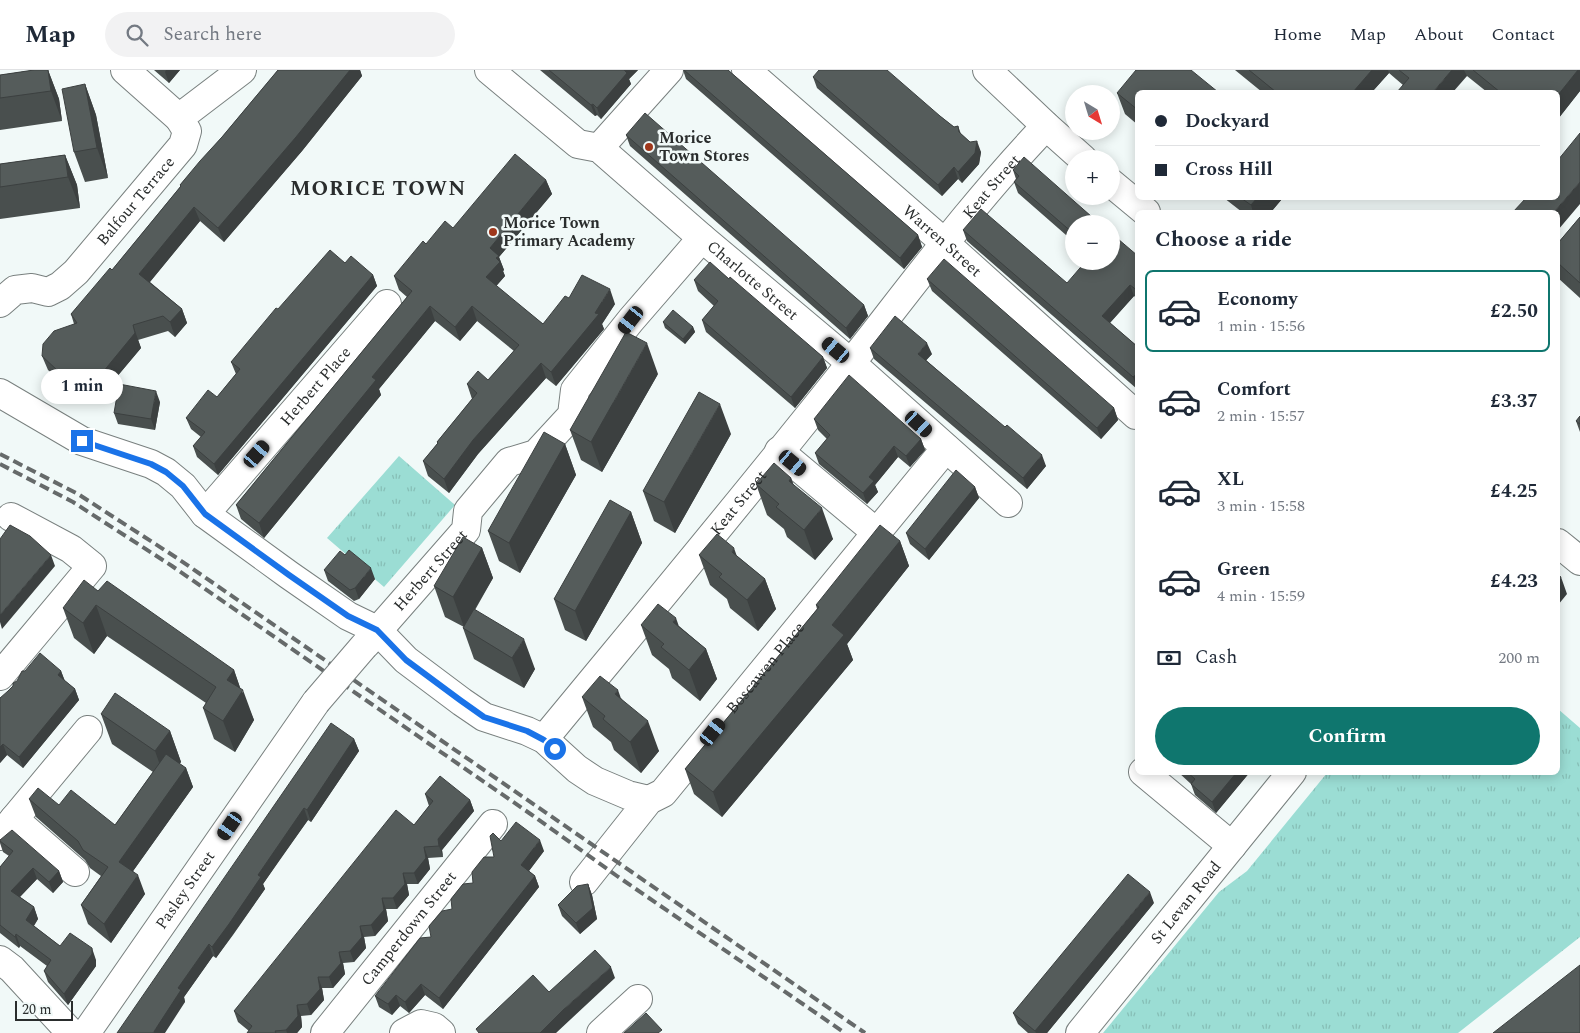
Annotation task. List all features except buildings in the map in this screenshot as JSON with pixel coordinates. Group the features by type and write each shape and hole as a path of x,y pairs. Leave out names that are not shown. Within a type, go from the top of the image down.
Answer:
{"street":[{"path":"125,70 179,118 242,70"},
{"name":"Charlotte Street","path":"489,70 578,144 599,148 702,238 851,363 1008,503"},
{"path":"599,148 669,70"},
{"name":"Warren Street","path":"746,70 946,244 1135,415"},
{"path":"987,70 1074,150"},
{"name":"Balfour Terrace","path":"0,303 14,290 32,288 48,292 60,286 76,272 183,145 187,131 179,118"},
{"name":"Keat Street","path":"544,740 851,363 988,189 1046,126"},
{"path":"1120,190 1144,210"},
{"name":"Herbert Street","path":"371,638 466,530 468,510 509,462 536,454 572,415 575,390 631,320 702,238"},
{"name":"Herbert Place","path":"205,514 387,304"},
{"path":"0,393 82,441 151,464 166,472 183,486 205,514 348,616 371,638 406,660 484,717 527,731 544,740 577,769 595,781 628,795 649,800"},
{"name":"Boscawen Place","path":"584,882 649,800 663,793 946,448"},
{"path":"779,451 877,533"},
{"path":"0,676 92,566 71,549 11,517"},
{"path":"1560,545 1580,561"},
{"name":"Pasley Street","path":"86,1033 316,702 371,638"},
{"path":"75,872 7,828 88,730"},
{"path":"1146,775 1232,846"},
{"name":"St Levan Road","path":"1080,1033 1290,775"},
{"name":"Camperdown Street","path":"325,1033 493,824"},
{"path":"0,960 12,970 71,1033"},
{"path":"601,1033 638,999"},
{"path":"404,1033 421,1024 434,1028 441,1033"}],"green space":[{"path":"399,456 455,505 384,587 327,538"},
{"path":"1560,711 1580,728 1580,937 1458,1033 1103,1033 1219,892 1247,871 1325,775 1560,775"}],"railway":[{"path":"0,454 78,494 177,558 865,1033"},
{"path":"0,464 73,502 172,566 845,1033"}],"place":[{"name":"Morice Town Stores","path":"649,147"},
{"name":"Morice Town Primary Academy","path":"493,232"}],"district":[{"name":"MORICE TOWN","path":"378,189"}],"route":[{"path":"82,441 151,464 166,472 183,486 205,514 348,616 377,630 406,660 460,700 484,717 527,731 544,740 555,749"}]}
